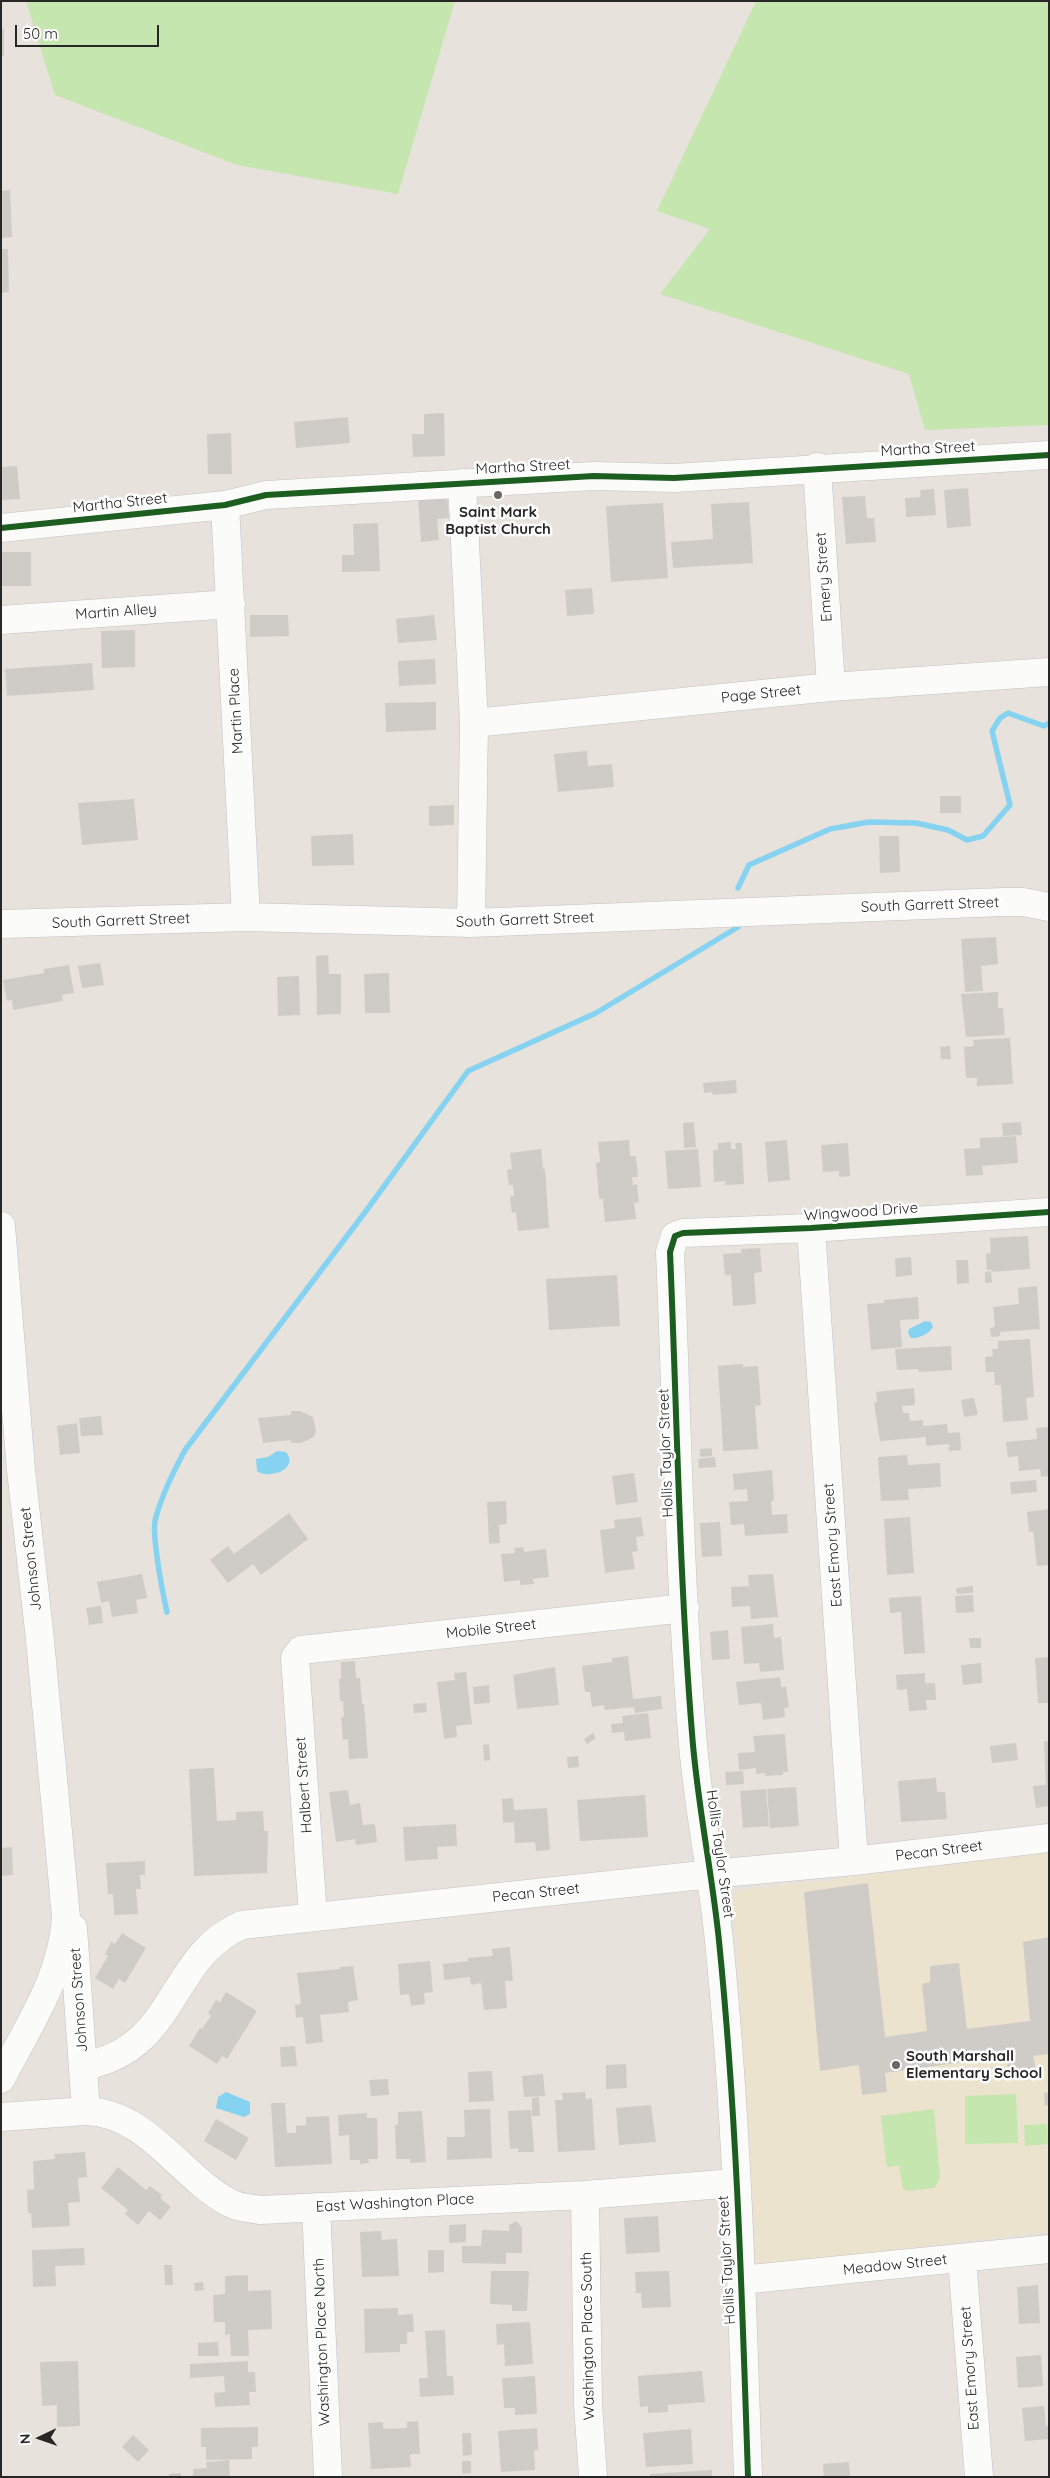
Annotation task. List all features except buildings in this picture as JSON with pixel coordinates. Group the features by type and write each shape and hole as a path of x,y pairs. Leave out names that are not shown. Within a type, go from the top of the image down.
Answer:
{"street":[{"name":"Martha Street","path":"1,528 225,505 266,495 594,476 674,478 817,467 1049,455"},
{"name":"Emery Street","path":"817,467 831,687"},
{"name":"Martha Street","path":"462,483 474,723 471,923"},
{"name":"Martin Place","path":"225,505 246,917"},
{"name":"Martin Alley","path":"1,620 231,604"},
{"name":"Page Street","path":"474,723 831,687 1049,672"},
{"name":"South Garrett Street","path":"1,924 246,917 471,923 1003,902 1022,902 1049,907"},
{"name":"Wingwood Drive","path":"675,1236 683,1233 811,1228 1049,1212"},
{"name":"Johnson Street","path":"1,1226 21,1470 64,1891 65,1930 48,1988 1,2079"},
{"name":"East Emory Street","path":"811,1228 854,1861"},
{"name":"Hollis Taylor Street","path":"675,1236 670,1252 685,1608 696,1776 719,1941 741,2280 748,2477"},
{"name":"Mobile Street","path":"298,1653 301,1650 685,1608"},
{"name":"Halbert Street","path":"298,1653 295,1658 313,1917"},
{"name":"Pecan Street","path":"84,2066 115,2056 142,2039 157,2022 204,1952 219,1937 242,1925 711,1874 854,1861 1049,1838"},
{"name":"Johnson Street","path":"64,1891 75,1938 86,2111"},
{"name":"East Washington Place","path":"86,2111 107,2114 132,2125 154,2140 213,2192 231,2204 260,2210 586,2195 735,2183"},
{"path":"1,2117 86,2111"},
{"name":"Washington Place South","path":"586,2195 588,2404 593,2477"},
{"name":"Washington Place North","path":"316,2207 328,2477"},
{"name":"Meadow Street","path":"741,2280 1049,2249"},
{"name":"East Emory Street","path":"962,2259 979,2477"}],"shaded area":[{"name":"South Marshall Elementary School","path":"1049,1853 1049,2231 757,2267 734,1900 737,1891"}],"green space":[{"path":"26,1 455,1 398,194 237,165 55,95"},
{"path":"756,1 1049,1 1049,425 925,430 909,374 660,294 710,229 657,211"},
{"path":"1016,2094 1018,2143 965,2144 965,2096"},
{"path":"934,2109 940,2179 934,2188 907,2191 903,2188 899,2166 888,2167 886,2163 881,2116"},
{"path":"1047,2124 1048,2144 1025,2146 1024,2125"}],"water":[{"path":"925,1321 931,1322 933,1327 931,1330 923,1336 911,1338 908,1333 909,1329"},
{"path":"277,1451 286,1452 289,1463 286,1468 269,1474 257,1471 256,1459 268,1457"},
{"path":"226,2092 250,2102 250,2114 244,2117 216,2108 218,2097"}],"waterway":[{"path":"738,888 749,865 830,829 869,822 916,823 948,830 967,840 983,836 1010,805 992,731 1000,718 1008,713 1044,726 1049,723"},
{"path":"167,1612 156,1552 154,1529 164,1494 185,1450 366,1211 468,1071 596,1013 738,927"}],"cycle path":[{"path":"1,528 225,505 266,495 594,476 674,478 1049,455"},
{"path":"748,2477 738,2209 730,2075 719,1941 697,1785 688,1673 681,1553 670,1252 675,1236 683,1233 811,1228 1049,1212"}],"place":[{"name":"Saint Mark Baptist Church","path":"498,495"},
{"name":"South Marshall Elementary School","path":"896,2065"}]}
